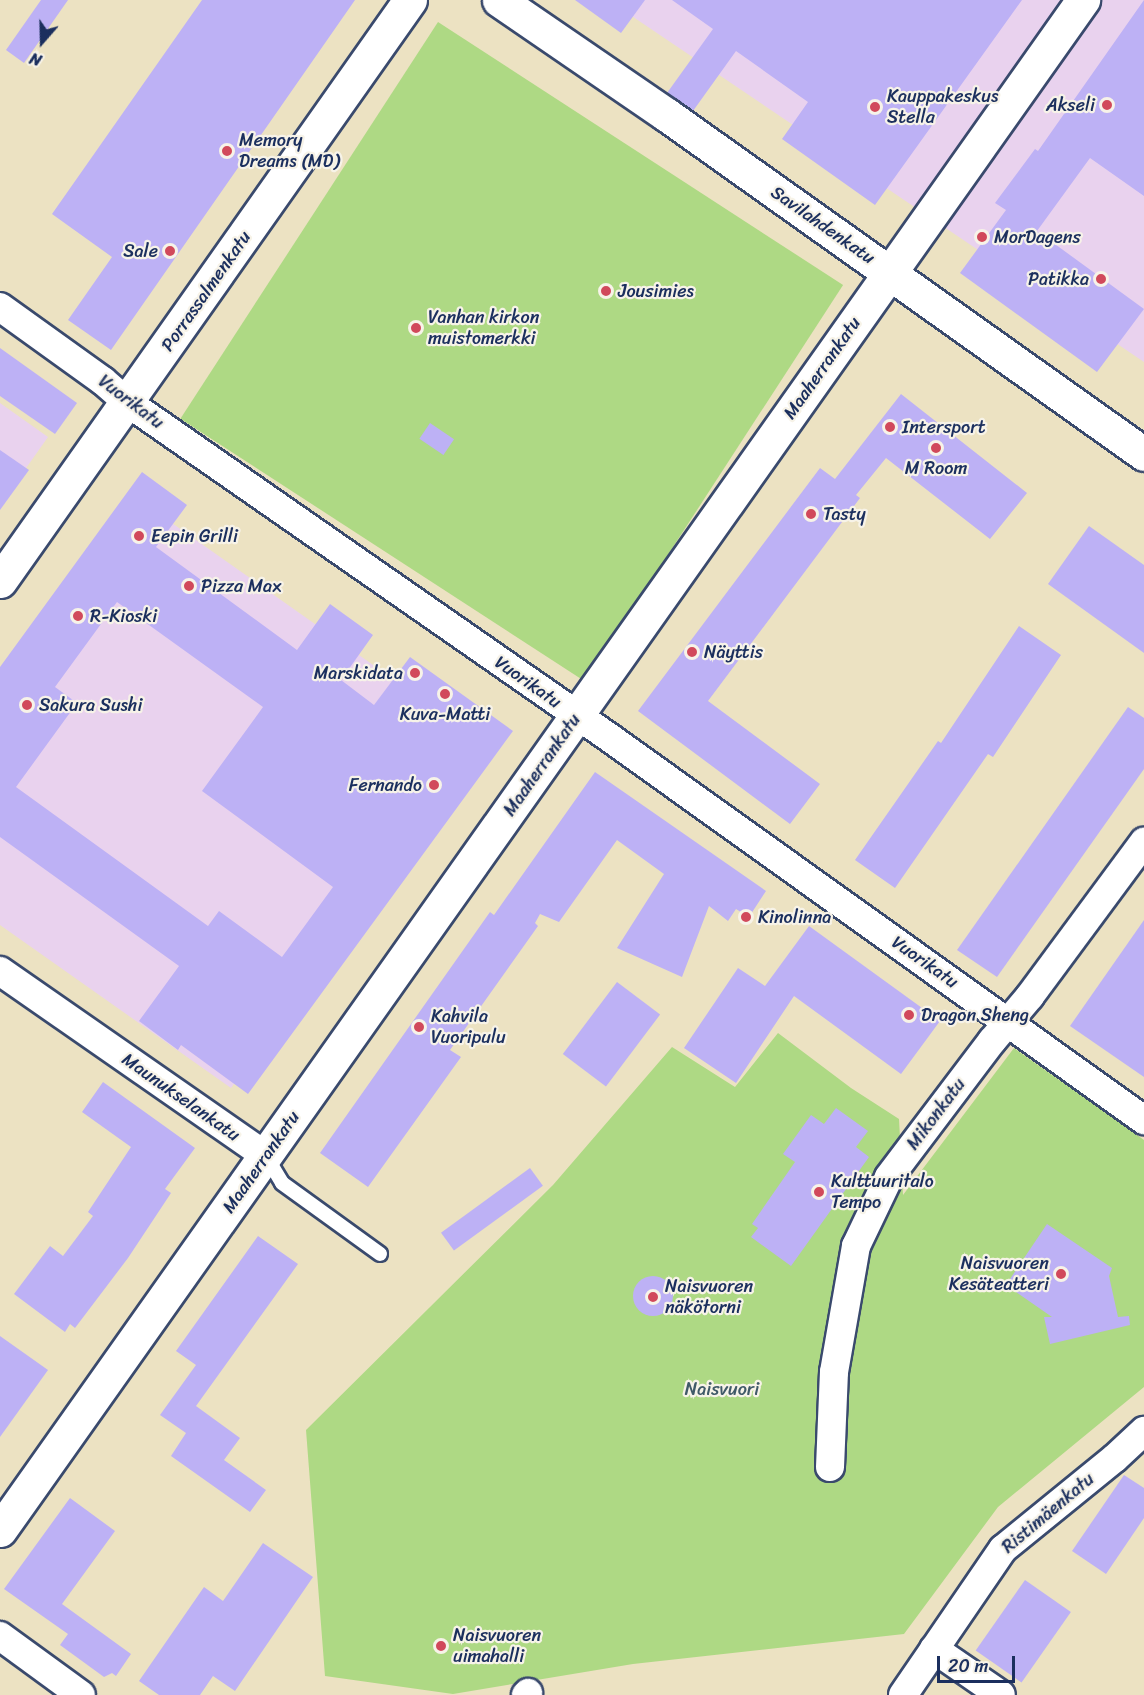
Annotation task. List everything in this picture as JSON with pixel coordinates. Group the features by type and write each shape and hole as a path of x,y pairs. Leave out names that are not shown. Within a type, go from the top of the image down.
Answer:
{"main road":[{"name":"Porrassalmenkatu","path":"0,581 410,0"},
{"name":"Savilahdenkatu","path":"499,0 891,272 1144,454"},
{"name":"Maaherrankatu","path":"0,1530 1083,0"}],"street":[{"name":"Vuorikatu","path":"0,307 103,381 127,402 576,716 1144,1120"},
{"name":"Mikonkatu","path":"830,1467 834,1372 856,1245 889,1177 992,1041 1010,1023 1144,842"},
{"name":"Maunukselankatu","path":"0,971 266,1156"},
{"name":"Ristimäenkatu","path":"903,1695 1003,1549 1115,1458 1144,1431"},
{"path":"0,1636 81,1695"},
{"path":"934,1649 1001,1695"}],"lane":[{"name":"Maunukselankatu","path":"266,1156 282,1183 380,1254"}],"shaded area":[{"path":"608,0 1144,0 1144,362"},
{"path":"0,403 48,437 0,505"},
{"path":"135,497 478,739 231,1088 0,925 0,688"}],"green space":[{"path":"438,22 843,285 585,682 180,419"},
{"name":"Naisvuori","path":"778,1033 851,1088 899,1119 903,1195 1014,1048 1144,1140 1144,1387 998,1507 904,1634 633,1664 453,1694 325,1676 306,1430 553,1185 672,1047 735,1087"}],"building":[{"path":"41,0 68,0 24,63 6,50"},
{"path":"202,0 355,0 111,350 68,320 112,257 52,214"},
{"path":"575,0 645,0 621,33"},
{"name":"Kauppakeskus Stella","path":"672,0 1022,0 875,205 782,139 808,102 736,51 693,111 667,93 713,29"},
{"path":"1144,0 1144,196 1090,158 1037,231 1144,309 1097,372 960,273 1006,210 995,203 1035,149 1038,151"},
{"path":"0,348 77,403 55,434 0,396"},
{"path":"901,394 1027,493 990,539 886,458 856,495 860,498 708,701 820,784 790,824 638,711 820,468 835,479"},
{"path":"430,423 454,439 443,455 419,439"},
{"path":"0,450 29,470 0,510"},
{"path":"142,472 187,505 156,547 297,650 330,604 373,635 341,680 374,705 410,657 513,731 248,1094 181,1045 178,1050 139,1021 179,966 0,837 0,667","holes":["117,602 263,707 202,791 333,887 282,957 219,911 208,926 16,787 77,703 55,687"]},
{"path":"1089,526 1144,565 1144,653 1048,584"},
{"path":"1019,626 1061,655 993,757 988,754 895,888 855,860 938,741 941,743"},
{"path":"1128,707 1144,718 1144,769 997,977 957,950"},
{"path":"595,772 766,891 749,917 736,909 728,921 709,906 682,977 617,948 664,874 617,840 559,922 540,914 535,923 538,926 450,1050 461,1057 368,1187 320,1153 490,912 494,915"},
{"path":"1144,920 1144,1077 1070,1026"},
{"path":"809,926 940,1021 901,1074 794,996 736,1083 684,1048 738,968 765,986"},
{"path":"617,982 660,1014 606,1086 563,1054"},
{"path":"103,1082 195,1148 165,1189 171,1193 128,1258 75,1328 70,1324 65,1332 14,1294 50,1246 63,1256 93,1216 88,1212 131,1147 82,1112"},
{"name":"Kulttuuritalo Tempo","path":"836,1108 868,1131 856,1147 869,1157 791,1266 751,1237 758,1228 752,1224 795,1162 783,1154 811,1115 824,1124"},
{"path":"530,1168 543,1186 454,1250 441,1233"},
{"name":"Naisvuoren Kesäteatteri","path":"1047,1224 1112,1268 1109,1276 1118,1317 1129,1316 1130,1325 1050,1344 1044,1317 1052,1317 1006,1285"},
{"path":"258,1236 298,1264 196,1406 240,1438 224,1460 266,1490 250,1512 171,1456 186,1433 160,1415 196,1365 176,1351"},
{"name":"Naisvuoren näkötorni","path":"653,1276 661,1277 667,1282 672,1288 672,1304 667,1310 661,1315 653,1316 645,1315 639,1310 634,1304 633,1296 634,1288 639,1282 645,1277"},
{"path":"0,1336 48,1370 0,1437"},
{"path":"1124,1475 1144,1488 1144,1518 1106,1574 1072,1551"},
{"path":"70,1498 115,1531 62,1604 131,1654 116,1676 112,1673 104,1677 60,1645 68,1634 4,1589"},
{"path":"263,1543 313,1577 235,1691 213,1676 200,1695 159,1695 139,1681 204,1587 223,1601"},
{"path":"1025,1580 1071,1612 1022,1683 976,1650"}],"place":[{"name":"Akseli","path":"1107,105"},
{"name":"Kauppakeskus Stella","path":"875,107"},
{"name":"Memory Dreams (MD)","path":"227,151"},
{"name":"MorDagens","path":"982,237"},
{"name":"Sale","path":"170,251"},
{"name":"Patikka","path":"1101,279"},
{"name":"Jousimies","path":"606,291"},
{"name":"Vanhan kirkon muistomerkki","path":"416,328"},
{"name":"Intersport","path":"890,427"},
{"name":"M Room","path":"936,448"},
{"name":"Tasty","path":"811,514"},
{"name":"Eepin Grilli","path":"139,536"},
{"name":"Pizza Max","path":"189,586"},
{"name":"R-Kioski","path":"78,616"},
{"name":"Näyttis","path":"692,652"},
{"name":"Marskidata","path":"415,673"},
{"name":"Kuva-Matti","path":"445,694"},
{"name":"Sakura Sushi","path":"27,705"},
{"name":"Fernando","path":"434,785"},
{"name":"Kinolinna","path":"746,917"},
{"name":"Dragon Sheng","path":"909,1015"},
{"name":"Kahvila Vuoripulu","path":"419,1027"},
{"name":"Kulttuuritalo Tempo","path":"819,1192"},
{"name":"Naisvuoren Kesäteatteri","path":"1061,1274"},
{"name":"Naisvuoren näkötorni","path":"653,1297"},
{"name":"Naisvuoren uimahalli","path":"441,1646"}]}
